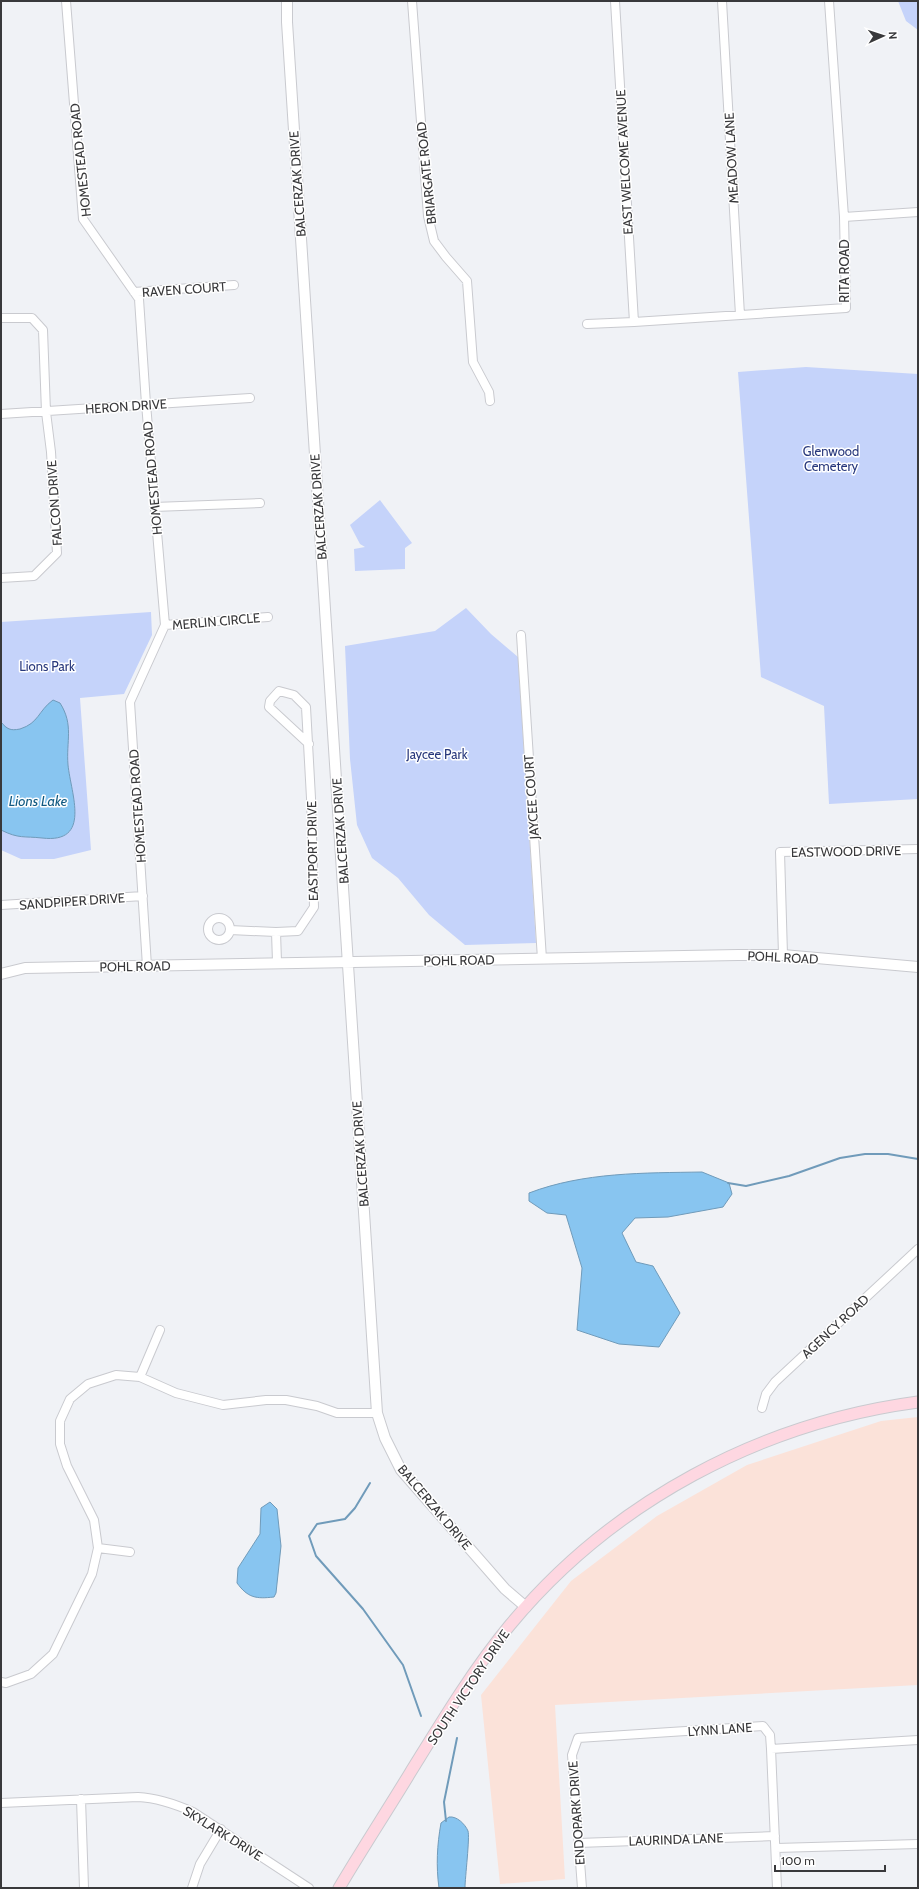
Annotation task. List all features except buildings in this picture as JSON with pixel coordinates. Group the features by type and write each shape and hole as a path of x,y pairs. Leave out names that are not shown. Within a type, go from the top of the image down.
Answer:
{"main road":[{"name":"SOUTH VICTORY DRIVE","path":"339,1888 465,1686 505,1632 526,1607 559,1573 603,1535 650,1501 718,1462 761,1443 807,1426 856,1413 918,1402"}],"street":[{"name":"HOMESTEAD ROAD","path":"66,1 83,219 139,299 154,507 165,625 130,702 147,966"},
{"name":"BALCERZAK DRIVE","path":"287,1 288,38 377,1413 385,1438 401,1470 505,1589 526,1607"},
{"name":"BRIARGATE ROAD","path":"412,1 428,216 434,241 467,281 472,362 489,392 490,401"},
{"name":"EAST WELCOME AVENUE","path":"615,1 634,322"},
{"name":"MEADOW LANE","path":"722,1 740,315"},
{"name":"RITA ROAD","path":"587,324 846,308 844,217 829,1"},
{"path":"844,217 918,212"},
{"name":"RAVEN COURT","path":"134,292 234,286"},
{"name":"FALCON DRIVE","path":"1,318 32,318 43,330 46,412 51,452 57,553 34,576 1,578"},
{"name":"HERON DRIVE","path":"1,414 250,398"},
{"path":"154,507 260,503"},
{"name":"MERLIN CIRCLE","path":"165,625 268,617"},
{"name":"JAYCEE COURT","path":"521,635 542,959"},
{"name":"EASTPORT DRIVE","path":"230,930 276,932 298,931 314,907 309,744 306,707 294,695 280,691 270,701 269,707 309,744"},
{"name":"EASTWOOD DRIVE","path":"783,955 780,852 918,849"},
{"name":"SANDPIPER DRIVE","path":"1,905 143,896"},
{"path":"276,932 277,962"},
{"name":"POHL ROAD","path":"1,974 25,968 277,962 783,955 918,967"},
{"name":"AGENCY ROAD","path":"762,1408 766,1394 774,1382 917,1251"},
{"path":"140,1377 160,1330"},
{"path":"1,1682 6,1683 31,1674 53,1654 92,1574 98,1548 94,1520 67,1466 60,1444 60,1421 70,1399 88,1384 116,1375 140,1377 176,1393 223,1405 266,1400 286,1400 317,1406 337,1413 377,1413"},
{"path":"98,1548 130,1552"},
{"name":"LYNN LANE","path":"578,1738 763,1726 770,1735 771,1749"},
{"name":"ENDOPARK DRIVE","path":"578,1738 572,1755 582,1888"},
{"path":"777,1888 771,1749 918,1740"},
{"name":"SKYLARK DRIVE","path":"1,1803 138,1796 173,1803 193,1812 221,1829 309,1888"},
{"path":"81,1799 84,1888"},
{"path":"192,1888 200,1864 221,1829"},
{"name":"LAURINDA LANE","path":"578,1843 775,1836"},
{"path":"776,1848 918,1844"}],"shaded area":[{"path":"918,1417 918,1685 555,1705 565,1879 500,1884 481,1695 571,1581 657,1516 747,1465 881,1421"}],"green space":[{"path":"898,1 918,1 918,30 906,21"},
{"name":"Glenwood Cemetery","path":"806,367 918,374 918,799 829,804 824,706 761,677 738,372"},
{"path":"380,500 412,543 405,548 405,569 355,571 354,549 365,547 360,544 350,525"},
{"name":"Jaycee Park","path":"466,608 491,634 518,657 536,943 465,945 429,915 398,878 372,858 357,825 350,759 345,646 435,631"},
{"name":"Lions Park","path":"151,612 152,635 124,694 80,698 91,850 54,859 21,859 1,850 1,622"}],"water":[{"name":"Lions Lake","path":"53,700 60,703 67,719 68,765 75,815 73,825 68,833 58,838 12,835 1,830 1,722 11,730 20,729 35,720 44,708"},
{"path":"702,1172 729,1183 732,1194 723,1207 668,1217 635,1218 622,1233 636,1262 653,1266 680,1313 659,1347 619,1344 577,1330 582,1268 566,1215 547,1213 529,1201 529,1193 550,1186 593,1177"},
{"path":"270,1502 277,1509 281,1546 276,1593 274,1597 262,1598 249,1595 237,1583 238,1568 260,1534 261,1508"},
{"path":"449,1817 460,1821 468,1831 465,1888 439,1888 437,1864 441,1823"}],"waterway":[{"path":"728,1183 746,1186 789,1176 840,1158 865,1154 888,1154 918,1159"},
{"path":"370,1483 355,1508 345,1519 317,1524 309,1536 316,1556 363,1609 403,1665 421,1716"},
{"path":"446,1821 444,1802 457,1738"}]}
